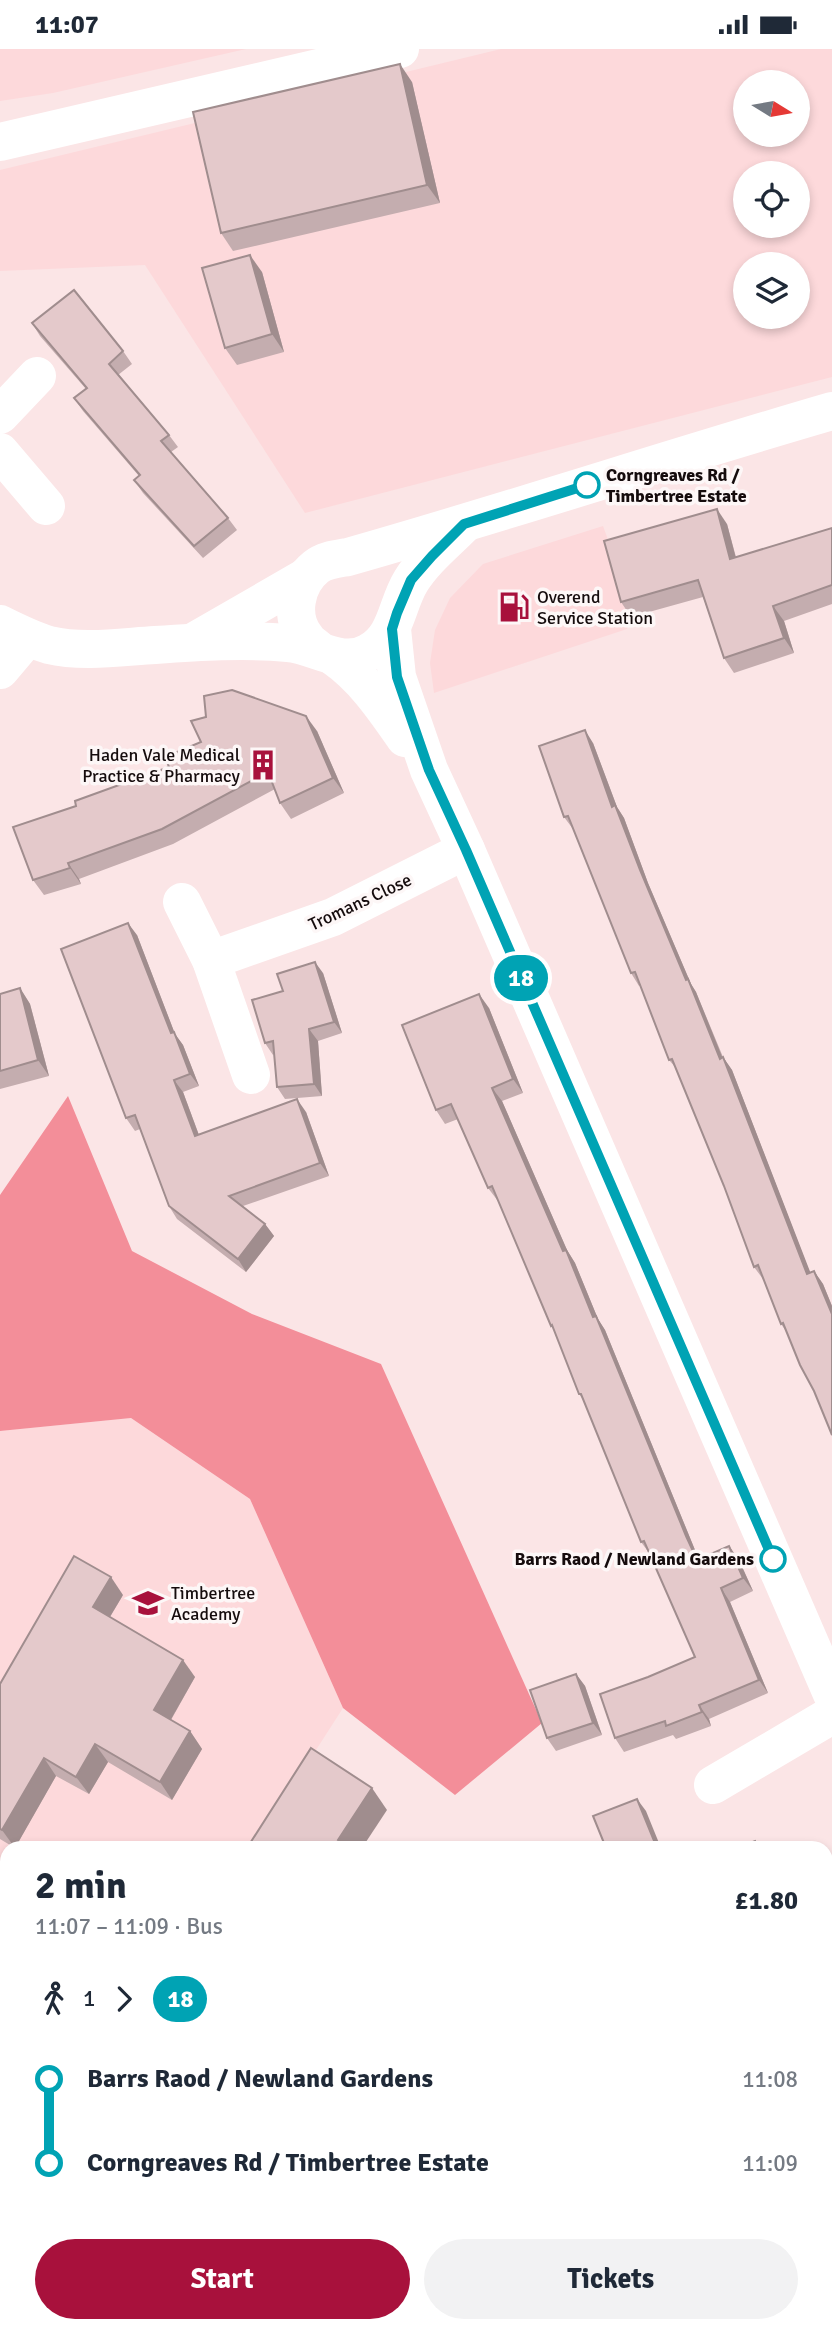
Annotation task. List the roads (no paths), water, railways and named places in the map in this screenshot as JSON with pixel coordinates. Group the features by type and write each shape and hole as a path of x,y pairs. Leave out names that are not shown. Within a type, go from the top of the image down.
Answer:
{"street":[{"path":"0,142 400,49"},
{"path":"0,415 37,376"},
{"path":"193,642 306,577 317,566 332,559 348,557 464,524 832,411"},
{"path":"0,452 46,506"},
{"path":"0,670 14,631 51,645 96,649 193,642 290,643 351,658 368,653 382,643 411,580 464,524"},
{"path":"348,557 363,560 377,568 388,579 395,595 397,677 429,770 832,1694"},
{"path":"306,577 299,591 296,607 298,623 306,638 347,666 371,691 429,770"},
{"name":"Tromans Close","path":"211,960 333,918 466,850"},
{"path":"182,902 211,960 251,1075"},
{"path":"713,1785 832,1715"}],"place":[{"name":"Corngreaves Rd / Timbertree Estate","path":"587,485"},
{"name":"Overend Service Station","path":"514,607"},
{"name":"Haden Vale Medical Practice & Pharmacy","path":"263,765"},
{"name":"Barrs Raod / Newland Gardens","path":"773,1559"},
{"name":"Timbertree Academy","path":"148,1603"}]}
